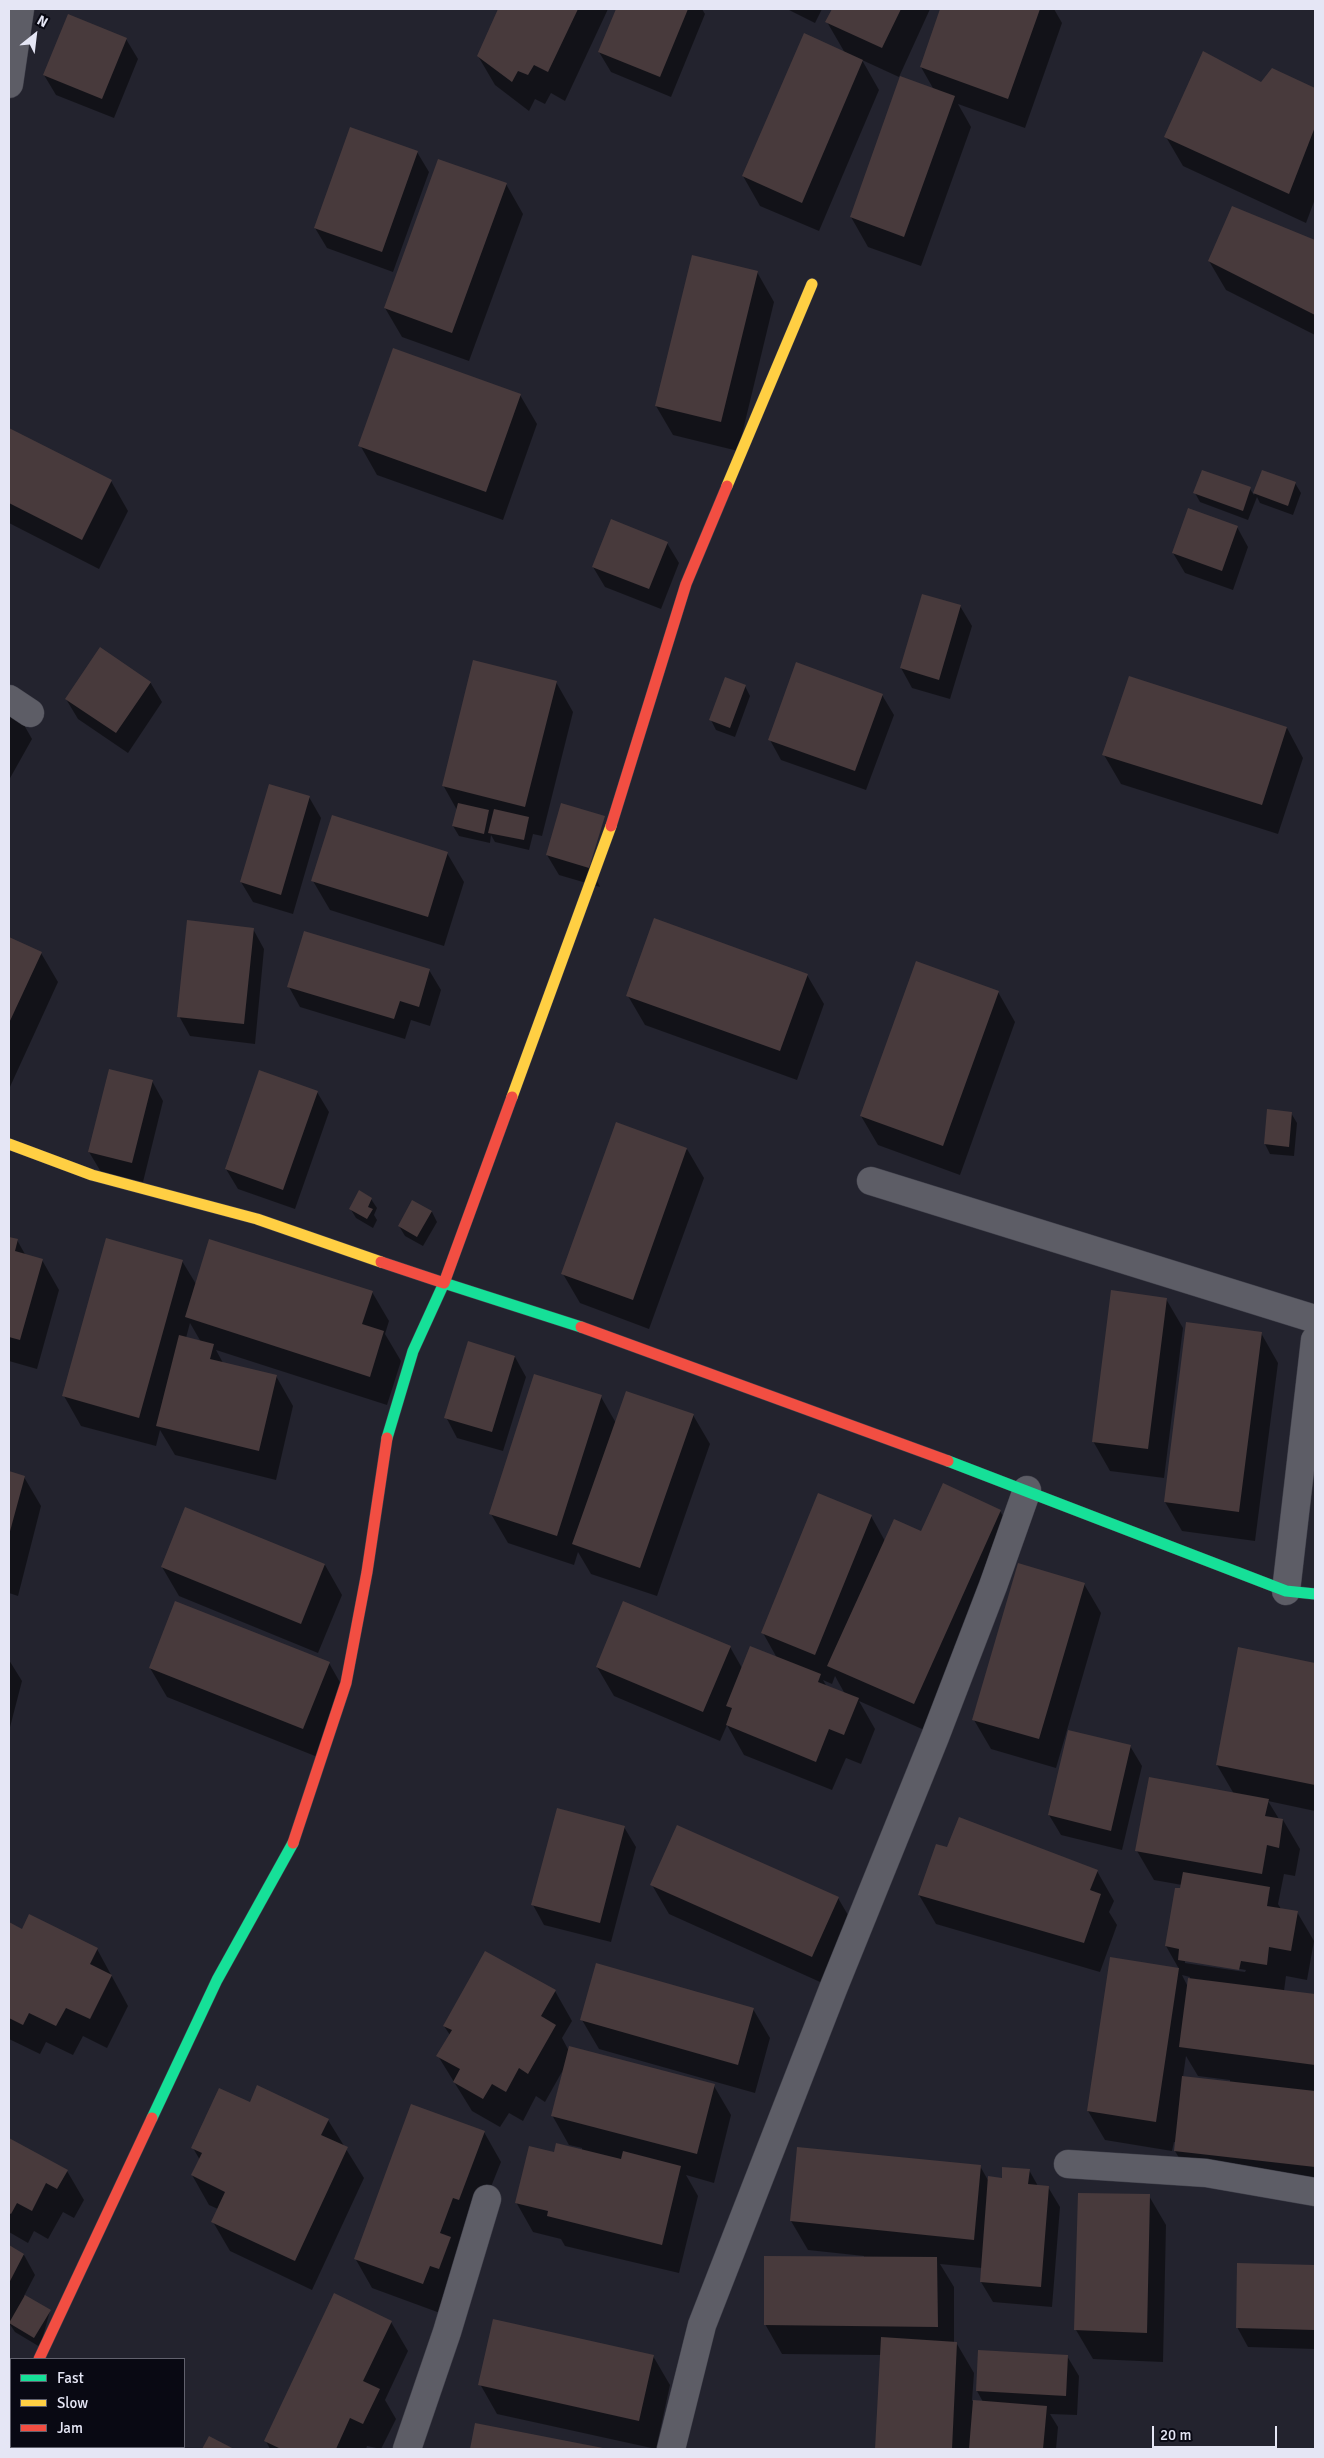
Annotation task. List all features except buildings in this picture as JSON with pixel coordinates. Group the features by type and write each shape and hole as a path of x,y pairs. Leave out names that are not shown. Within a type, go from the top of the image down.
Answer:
{"street":[{"path":"9,84 20,9"},
{"path":"39,2358 216,1980 292,1847 346,1683 367,1572 386,1442 413,1351 444,1283 607,838 686,584 812,284"},
{"path":"9,1144 92,1175 257,1220 444,1283 554,1317 1027,1490 1286,1591 1315,1594"},
{"path":"871,1181 1315,1319"},
{"path":"1286,1591 1315,1340"},
{"path":"671,2449 702,2325 833,1988 942,1719 1027,1490"},
{"path":"1068,2164 1206,2173 1315,2192"},
{"path":"407,2449 447,2332 487,2199"}],"traffic: fast":[{"path":"387,1438 413,1351 444,1283 581,1327"},
{"path":"948,1461 1286,1591 1315,1594"},
{"path":"152,2118 217,1980 293,1843"}],"traffic: slow":[{"path":"727,486 812,284"},
{"path":"512,1097 611,826"},
{"path":"9,1144 92,1175 257,1219 381,1262"}],"traffic: jam":[{"path":"611,826 686,584 727,486"},
{"path":"381,1262 444,1283 512,1097"},
{"path":"581,1327 948,1461"},
{"path":"293,1843 346,1683 367,1572 387,1438"},
{"path":"39,2358 152,2118"}]}
